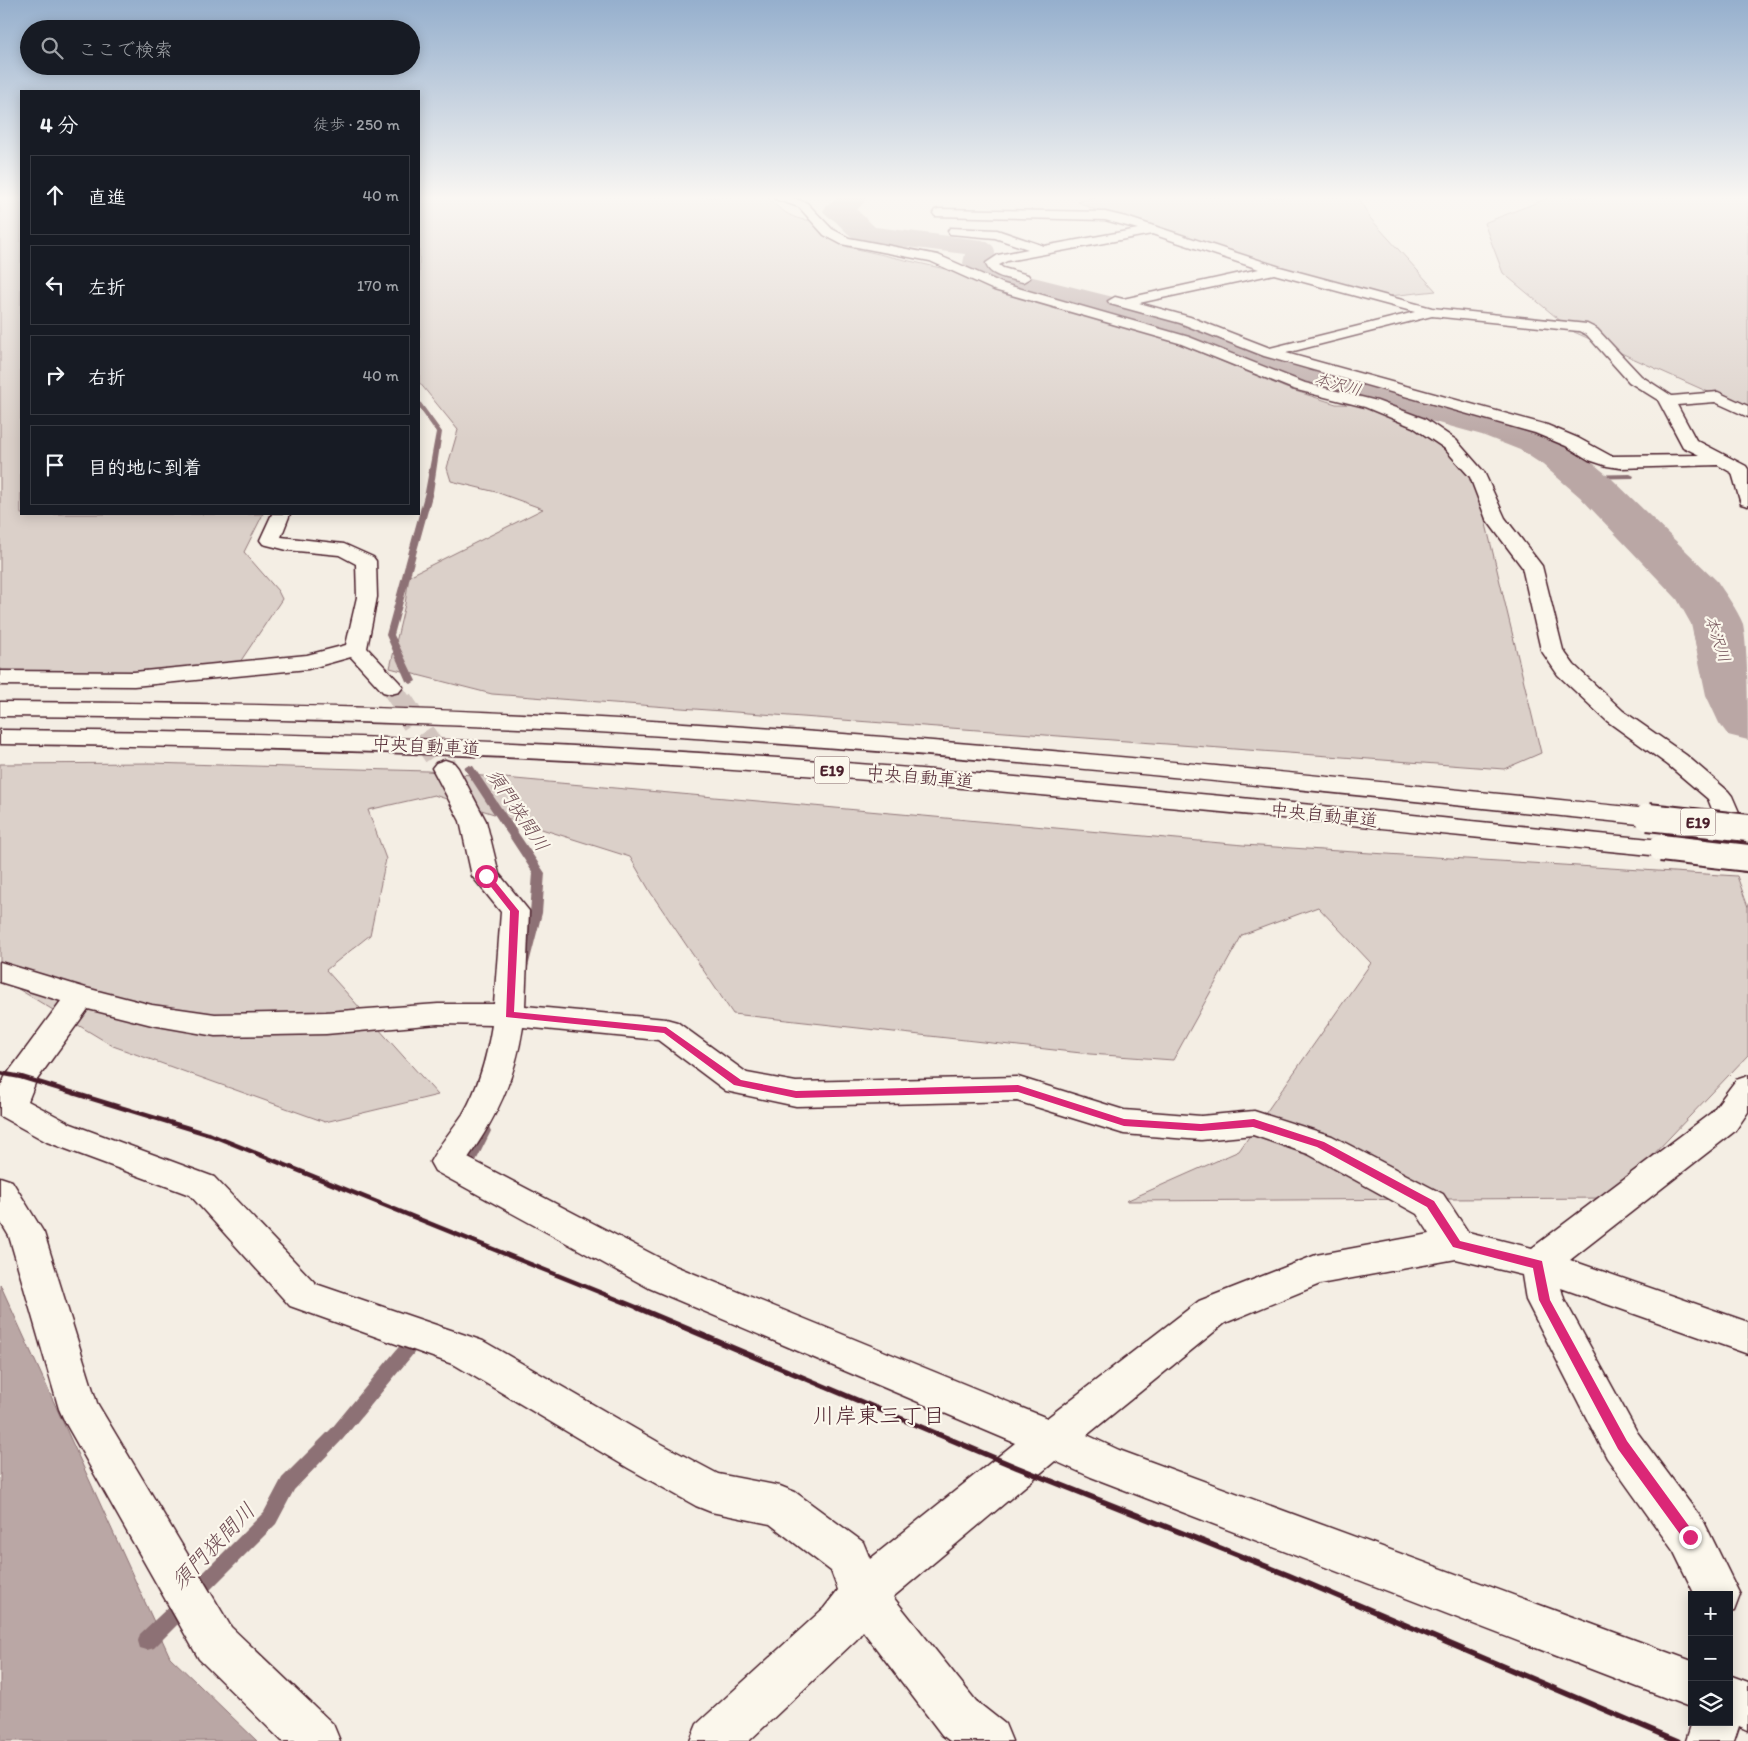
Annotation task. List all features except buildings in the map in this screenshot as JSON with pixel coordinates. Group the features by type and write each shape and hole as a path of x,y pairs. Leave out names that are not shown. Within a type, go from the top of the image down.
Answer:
{"main road":[{"path":"982,278 999,287 1184,340 1299,386 1379,407 1419,423 1450,444 1478,476 1496,519 1532,566 1552,650 1562,664 1616,716 1677,760 1719,796 1748,864"},
{"path":"1025,278 1038,282"},
{"path":"1123,302 1236,278"},
{"path":"1306,278 1431,312 1582,327 1592,332 1636,379 1665,397 1689,442 1740,470 1748,500"},
{"path":"1104,298 1185,320 1269,353 1454,403 1541,429 1572,442 1607,461 1620,463 1722,460"},
{"path":"1237,361 1431,312"},
{"path":"1668,402 1718,397 1748,412"},
{"path":"281,515 270,540 288,544 344,550 366,561 367,597 356,649"},
{"path":"0,678 134,679 308,662 356,649"},
{"path":"356,649 391,687"},
{"name":"中央自動車道","path":"0,709 156,709 342,714 581,724 886,745 1237,774 1748,828"},
{"name":"中央自動車道","path":"0,737 338,742 570,753 866,772 1661,848 1748,858"},
{"path":"444,768 474,821 486,876 514,911 509,1015 500,1064 480,1114 446,1162 662,1277 1052,1439 1106,1464 1688,1683"},
{"path":"0,972 152,1016 215,1025 326,1023 438,1014 509,1015 666,1030 738,1083 796,1094 1018,1088 1124,1122 1201,1128 1254,1123 1320,1145 1430,1204 1456,1244"},
{"path":"81,997 20,1077 9,1106 60,1133 202,1186 304,1295 469,1353 643,1455 711,1492 780,1506 847,1557 862,1594 959,1718 988,1741"},
{"path":"1538,1264 1723,1122 1748,1088"},
{"path":"0,1191 26,1233 79,1409 215,1643 316,1741"},
{"path":"714,1741 840,1624 862,1594 1212,1312 1316,1270 1456,1244 1538,1264 1748,1338"},
{"path":"1538,1264 1545,1300 1622,1445 1690,1537 1716,1591"},
{"path":"1733,1700 1748,1706"},
{"path":"1710,1741 1715,1726"}],"shaded area":[{"path":"0,278 20,278 20,515 262,515 244,552 278,591 282,599 240,662 151,675 0,681"},
{"path":"420,278 980,279 1177,343 1286,388 1336,404 1375,405 1423,423 1474,474 1541,753 1504,769 492,694 390,668 405,604 409,576 543,509 496,492 451,481 447,468 458,430 420,383"},
{"path":"1317,278 1424,278 1436,291 1380,297"},
{"path":"1509,278 1748,278 1748,407 1715,395 1574,332"},
{"path":"151,763 427,771 1243,845 1737,876 1748,907 1748,1055 1612,1198 1126,1201 1239,1151 1371,963 1318,907 1242,935 1173,1060 1090,1054 733,1014 651,893 630,857 434,795 368,810 386,859 370,935 326,970 438,1095 325,1122 113,1046 0,978 0,764"},
{"path":"0,1284 170,1657 257,1741 0,1741"}],"waterway":[{"name":"本沢川","path":"999,278 1141,314 1187,329 1290,371 1496,426 1535,441 1558,456 1596,488 1699,592 1717,624 1734,695 1748,723"},
{"name":"須門狭間川","path":"411,681 390,635 429,492 439,432 420,405"},
{"path":"1582,477 1630,476"},
{"name":"須門狭間川","path":"469,768 539,873 536,913 524,964"},
{"name":"須門狭間川","path":"470,1159 484,1131"},
{"name":"須門狭間川","path":"195,1593 270,1518 288,1484 337,1434 408,1348"},
{"name":"須門狭間川","path":"147,1641 184,1605"}],"tunnel":[{"path":"391,687 401,702"},
{"path":"400,701 445,768"}],"railway":[{"path":"0,1073 21,1077 211,1135 641,1309"},
{"path":"638,1308 1016,1467 1288,1575 1678,1741"}],"district":[{"name":"川岸東三丁目","path":"879,1415"}],"route":[{"path":"486,876 514,911 509,1015 666,1030 738,1083 796,1094 1018,1088 1124,1122 1201,1128 1254,1123 1320,1145 1430,1204 1456,1244 1538,1264 1545,1300 1622,1445 1690,1537"}]}
